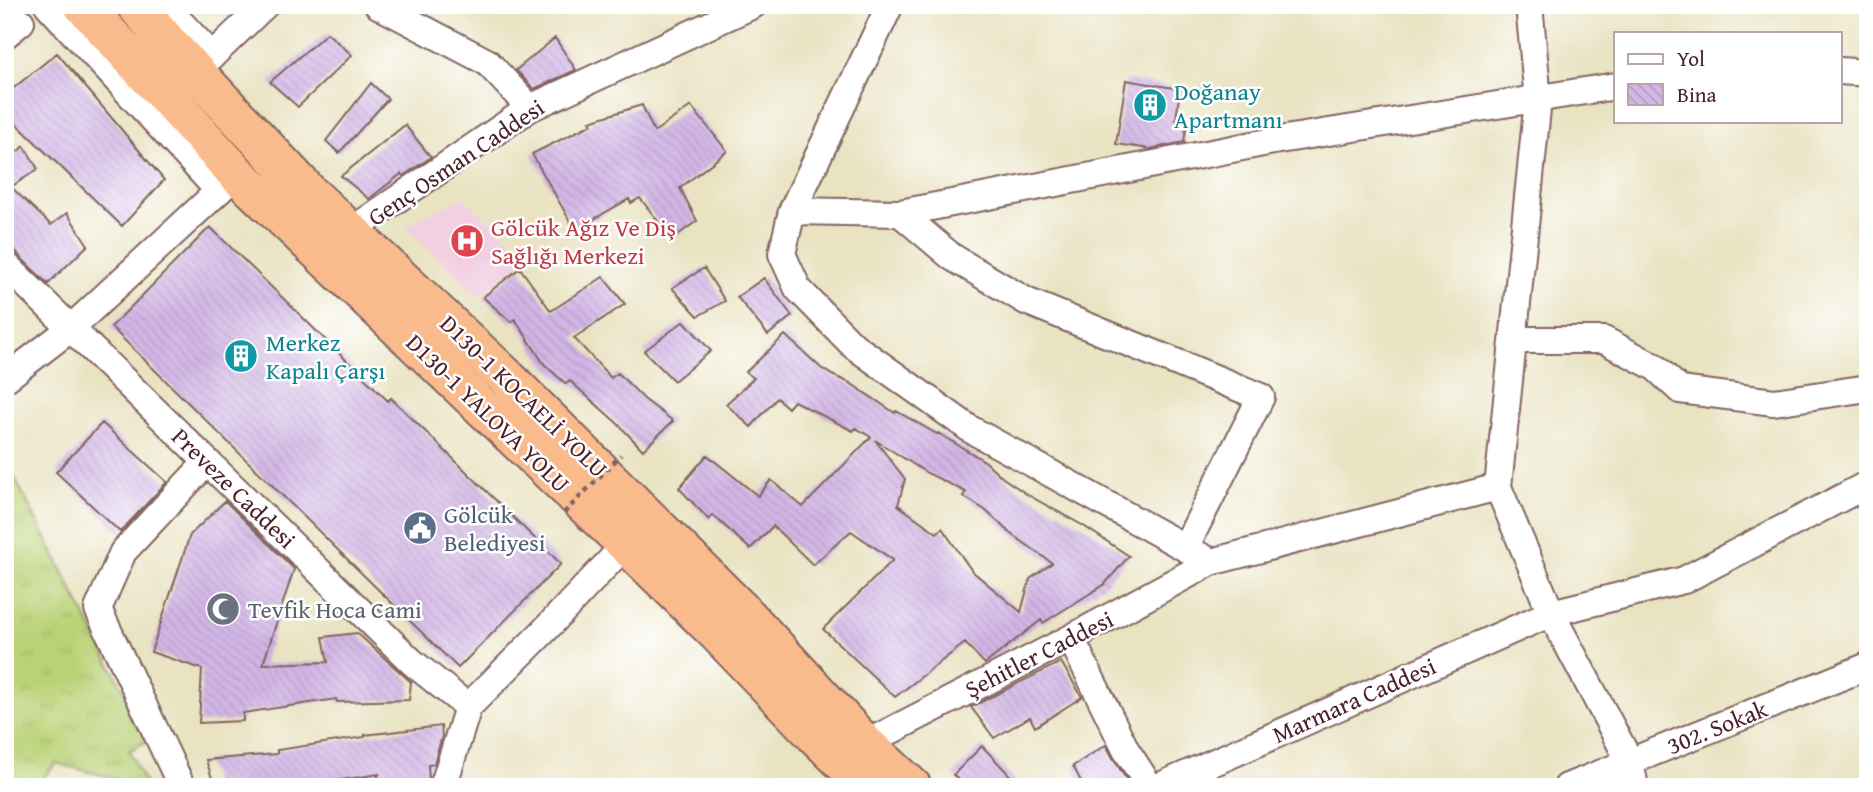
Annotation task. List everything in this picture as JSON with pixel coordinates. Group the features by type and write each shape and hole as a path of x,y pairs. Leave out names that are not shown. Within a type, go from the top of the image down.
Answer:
{"highway":[{"name":"D130-1 YALOVA YOLU","path":"83,5 228,183 626,544 869,787"},
{"name":"D130-1 KOCAELİ YOLU","path":"136,5 203,64 308,192 502,373 750,618 865,744 912,787"}],"street":[{"path":"5,379 69,329 228,183 48,5"},
{"path":"164,5 203,64 265,5"},
{"path":"378,5 487,62 530,108"},
{"name":"Genç Osman Caddesi","path":"352,233 361,224 530,108 753,5"},
{"path":"890,5 792,211 782,254 798,289 854,346 970,429 1211,562"},
{"path":"1529,5 1538,100 1499,487 1550,612 1632,774"},
{"path":"1842,71 1868,73"},
{"path":"792,211 900,213 1279,139 1614,86"},
{"path":"900,213 952,257 1026,301 1261,397 1185,548"},
{"name":"Preveze Caddesi","path":"5,264 412,662 468,707"},
{"path":"1514,340 1604,340 1655,367 1680,390 1774,402 1868,388"},
{"path":"182,787 98,609 123,552 208,462"},
{"name":"Marmara Caddesi","path":"1158,787 1550,612 1684,580 1868,484"},
{"name":"Şehitler Caddesi","path":"865,744 1211,562 1499,487"},
{"path":"443,787 468,707 626,544"},
{"path":"1071,638 1126,751 1150,787"},
{"name":"302. Sokak","path":"1567,787 1632,774 1868,666"}],"path":[{"path":"564,513 621,455"}],"shaded area":[{"name":"Gölcük Ağız Ve Diş Sağlığı Merkezi","path":"464,198 528,257 478,296 406,226"}],"green space":[{"path":"5,459 149,740 129,751 147,787 56,763 35,787 10,787 5,779"}],"building":[{"path":"327,33 352,55 298,107 270,82"},
{"path":"555,38 576,70 534,89 516,70"},
{"path":"57,53 164,180 122,226 5,113 5,95"},
{"name":"Doğanay Apartmanı","path":"1126,80 1180,89 1176,120 1187,122 1184,142 1150,149 1116,144"},
{"path":"371,83 388,99 339,153 326,141"},
{"path":"642,105 654,132 691,106 727,151 680,188 697,221 672,239 640,198 631,203 629,199 575,230 532,154 592,124 590,121"},
{"path":"405,125 431,157 403,176 401,174 369,199 341,176"},
{"path":"24,146 38,169 11,187 51,225 67,213 88,245 48,284 21,258 5,236 5,162"},
{"path":"210,227 388,401 391,398 561,564 458,668 111,327"},
{"path":"520,268 551,311 603,277 625,304 574,338 611,378 618,373 644,399 673,421 643,450 570,381 566,384 544,364 515,319 511,322 483,297"},
{"path":"704,268 725,301 698,316 672,288"},
{"path":"764,278 792,316 768,335 737,297"},
{"path":"684,321 711,351 674,381 644,351"},
{"path":"785,335 821,368 850,383 895,413 896,411 938,433 986,462 1028,495 1082,525 1129,556 1105,584 1043,623 1041,620 985,664 965,643 895,697 823,629 893,560 851,531 813,565 773,526 750,549 713,515 709,520 679,488 707,455 758,496 771,480 803,507 871,437 856,428 853,431 794,401 788,408 777,398 751,427 726,404 754,378 746,372","holes":["875,440 927,473 966,492 963,496 1052,563 1030,579 1021,612 972,571 942,528 937,533 898,505 905,479"]},
{"path":"102,423 167,482 120,532 56,472"},
{"name":"Tevfik Hoca Cami","path":"225,501 294,569 263,664 328,662 323,637 357,633 411,682 409,700 337,702 336,699 243,713 243,721 199,723 202,669 151,652 190,535"},
{"path":"1061,662 1082,697 1035,727 1030,717 994,738 971,707"},
{"path":"441,726 442,736 434,764 428,765 428,787 373,787 379,774 296,787 215,787 206,760 277,754 277,750"},
{"path":"1106,745 1131,787 1084,787 1073,766"},
{"path":"982,746 1021,787 969,787 953,775"}],"place":[{"name":"Doğanay Apartmanı","path":"1150,105"},
{"name":"Gölcük Ağız Ve Diş Sağlığı Merkezi","path":"467,241"},
{"name":"Merkez Kapalı Çarşı","path":"241,356"},
{"name":"Gölcük Belediyesi","path":"420,528"},
{"name":"Tevfik Hoca Cami","path":"223,609"}]}
